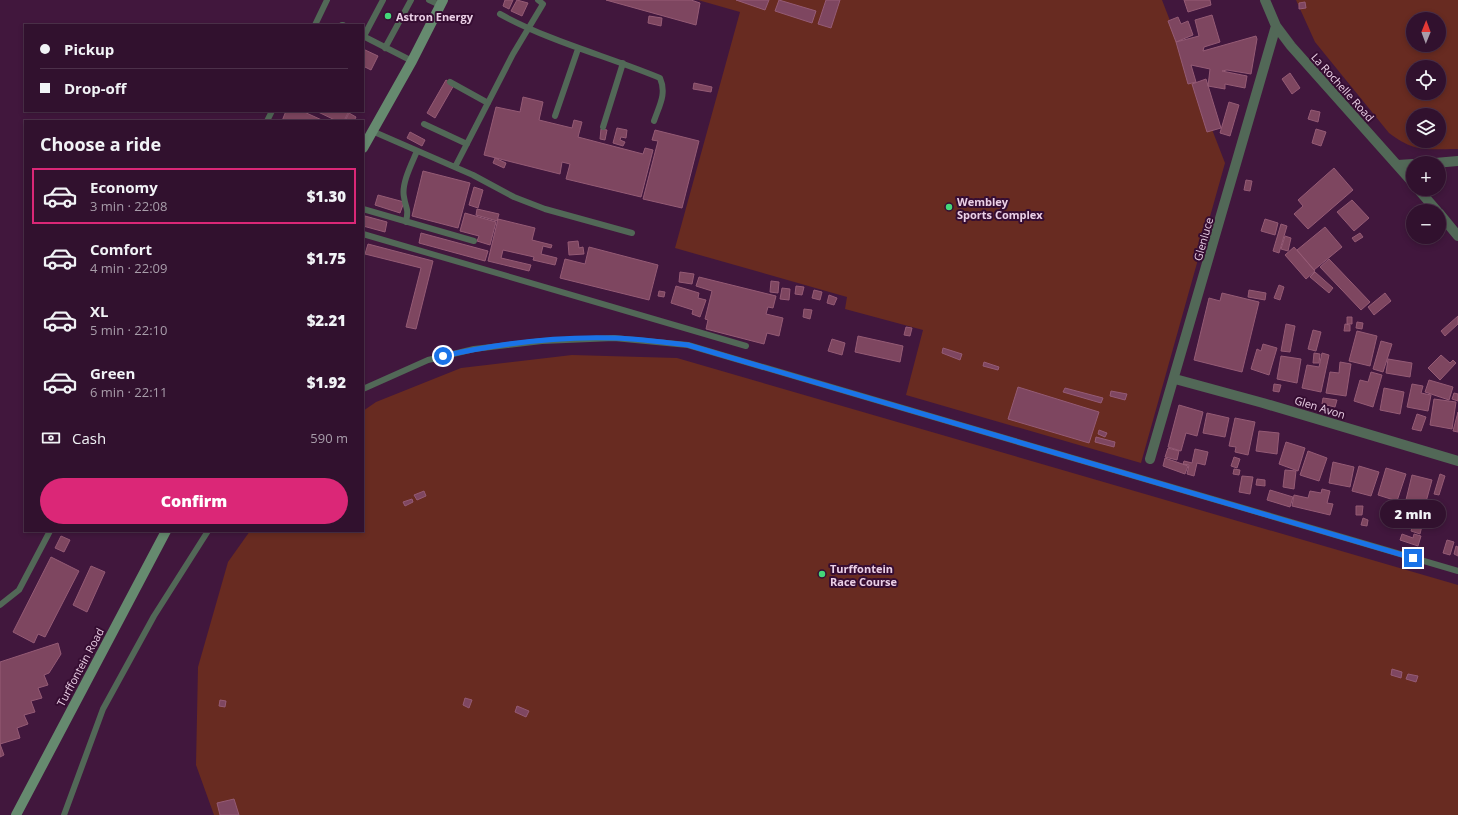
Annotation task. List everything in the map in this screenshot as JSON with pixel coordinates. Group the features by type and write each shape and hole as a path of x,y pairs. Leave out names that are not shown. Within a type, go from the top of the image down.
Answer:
{"street":[{"name":"La Rochelle Road","path":"1265,0 1276,26 1291,46 1406,175"},
{"path":"364,146 412,62 441,3"},
{"name":"Glenluce","path":"1150,459 1175,379 1276,26"},
{"path":"1446,162 1458,161"},
{"path":"1398,165 1406,164"},
{"path":"1424,196 1431,204"},
{"path":"1446,221 1458,236"},
{"name":"Glen Avon","path":"1175,379 1263,403 1458,461"},
{"name":"Turffontein Road","path":"16,815 165,532"}],"lane":[{"path":"315,24 327,0"},
{"path":"364,34 383,0"},
{"path":"385,48 411,0"},
{"path":"429,0 441,3"},
{"path":"455,167 488,103 543,4 538,0"},
{"path":"500,14 528,30 578,49 623,62 660,78 664,87 662,100 654,121"},
{"path":"364,37 412,62"},
{"path":"555,116 578,49"},
{"path":"603,127 623,62"},
{"path":"450,82 488,103"},
{"path":"424,124 467,144"},
{"path":"372,131 455,167 514,197 546,209 632,233"},
{"path":"406,222 408,210 404,196 406,178 417,151"},
{"path":"364,210 474,241"},
{"path":"364,234 746,346"},
{"path":"364,389 428,360 474,349 542,341 614,338 688,345 1458,571"},
{"path":"0,605 19,590 49,532"},
{"path":"64,815 103,709 154,616 207,532"}],"shaded area":[{"name":"Wembley Sports Complex","path":"698,0 1162,0 1225,163 1141,463 906,395 923,330 845,309 847,297 675,248 740,12"},
{"path":"1296,0 1458,0 1458,149 1422,148 1446,148 1446,108 1406,108 1406,144 1389,133 1315,42"},
{"name":"Turffontein Race Course","path":"572,355 677,358 1458,585 1458,815 214,815 196,765 198,667 228,562 249,532 364,532 364,410 376,402 461,368"}],"building":[{"path":"505,0 513,0 509,9 503,6"},
{"path":"517,0 528,3 522,16 511,11"},
{"path":"606,0 691,0 700,3 696,25"},
{"path":"736,0 769,0 765,10"},
{"path":"779,0 816,11 812,23 775,11"},
{"path":"826,0 840,0 831,28 818,24"},
{"path":"1184,0 1210,0 1211,5 1188,12"},
{"path":"1305,2 1306,8 1299,9 1299,3"},
{"path":"1212,15 1220,42 1204,47 1203,51 1256,36 1257,39 1251,74 1227,70 1222,71 1247,76 1245,88 1225,84 1225,89 1208,86 1210,69 1191,65 1196,82 1188,84 1176,42 1199,36 1195,20"},
{"path":"649,16 662,18 661,26 648,23"},
{"path":"1178,17 1181,24 1188,21 1193,35 1176,42 1168,21"},
{"path":"364,49 378,56 371,70 364,66"},
{"path":"1290,73 1300,88 1292,94 1282,79"},
{"path":"1206,79 1221,128 1207,132 1192,84"},
{"path":"446,80 454,85 435,118 427,113"},
{"path":"694,83 712,87 711,92 693,89"},
{"path":"523,97 543,102 539,120 572,128 574,120 582,122 578,137 643,154 645,148 653,150 641,197 566,179 570,164 562,162 560,174 484,155 496,107 520,112"},
{"path":"1229,102 1239,105 1230,136 1220,133"},
{"path":"1311,110 1320,112 1318,122 1308,119"},
{"path":"286,112 304,112 322,120 282,120"},
{"path":"318,112 348,112 344,120 335,120"},
{"path":"349,113 356,117 354,120 346,120"},
{"path":"617,128 627,130 626,138 621,137 620,140 625,142 623,146 613,143"},
{"path":"601,129 607,130 605,140 600,139"},
{"path":"1316,129 1326,132 1321,146 1312,143"},
{"path":"655,130 699,141 682,208 643,199 658,141 652,140"},
{"path":"410,132 425,140 422,146 407,138"},
{"path":"495,158 506,163 504,168 493,163"},
{"path":"1334,168 1353,190 1308,229 1294,214 1303,206 1298,200"},
{"path":"423,171 470,183 458,228 412,216"},
{"path":"1246,180 1252,181 1250,191 1244,190"},
{"path":"474,187 483,190 478,208 469,205"},
{"path":"378,195 404,202 400,213 375,205"},
{"path":"1352,200 1369,218 1354,231 1337,212"},
{"path":"477,209 499,214 497,221 476,215"},
{"path":"465,213 496,222 490,245 477,241 479,236 460,231"},
{"path":"365,216 387,222 385,232 364,226"},
{"path":"498,219 535,228 532,240 552,245 551,248 543,246 541,254 557,258 555,265 533,260 534,257 503,250 501,258 531,265 529,271 488,261"},
{"path":"1265,219 1278,223 1275,235 1261,231"},
{"path":"1281,224 1287,226 1279,253 1273,251"},
{"path":"1325,227 1342,247 1314,270 1297,250"},
{"path":"421,233 488,251 485,261 419,243"},
{"path":"1360,233 1363,237 1355,242 1352,238"},
{"path":"1285,236 1291,238 1288,251 1281,249"},
{"path":"578,241 579,248 583,247 584,254 569,255 568,242"},
{"path":"368,244 433,261 416,329 406,327 421,268 365,254"},
{"path":"589,247 658,265 649,300 560,278 565,259 585,264"},
{"path":"1294,247 1315,271 1306,279 1285,255"},
{"path":"1329,259 1370,302 1361,310 1320,267"},
{"path":"680,272 694,274 692,284 679,282"},
{"path":"1315,272 1333,288 1329,293 1310,277"},
{"path":"699,277 776,296 773,308 768,307 766,314 783,318 779,336 767,333 764,344 706,329 708,320 705,319 712,291 696,286"},
{"path":"771,281 779,282 778,293 770,292"},
{"path":"1279,285 1284,287 1280,300 1274,298"},
{"path":"676,286 699,293 698,298 706,300 700,317 692,314 693,310 671,303"},
{"path":"796,286 804,287 802,295 795,294"},
{"path":"782,288 790,289 789,300 780,299"},
{"path":"814,290 822,292 820,300 812,298"},
{"path":"1249,290 1266,293 1265,300 1248,297"},
{"path":"659,291 665,292 664,297 658,296"},
{"path":"1222,293 1259,302 1242,372 1194,360 1209,298 1220,301"},
{"path":"1385,293 1391,301 1374,315 1368,307"},
{"path":"829,295 837,298 834,305 827,303"},
{"path":"804,309 812,310 810,319 803,317"},
{"path":"1458,316 1458,324 1445,336 1441,331"},
{"path":"1347,317 1352,317 1352,324 1347,324"},
{"path":"1357,322 1363,323 1362,329 1356,328"},
{"path":"1286,324 1295,326 1290,352 1281,351"},
{"path":"1345,324 1350,325 1350,331 1344,331"},
{"path":"906,327 912,328 910,336 904,335"},
{"path":"1313,330 1321,332 1316,351 1308,349"},
{"path":"1357,331 1377,336 1370,366 1349,361"},
{"path":"858,336 903,346 900,362 855,352"},
{"path":"832,339 845,343 842,355 828,351"},
{"path":"1381,341 1392,344 1383,372 1373,369"},
{"path":"1263,344 1277,348 1269,375 1251,369 1257,349 1261,351"},
{"path":"943,348 962,354 960,360 942,353"},
{"path":"1314,353 1320,354 1319,363 1313,363"},
{"path":"1322,353 1329,355 1321,392 1302,388 1307,365 1319,367"},
{"path":"1441,355 1450,363 1453,360 1456,363 1440,380 1428,368"},
{"path":"1281,356 1301,359 1297,383 1277,379"},
{"path":"1388,359 1412,363 1410,377 1386,373"},
{"path":"984,362 999,367 998,370 983,366"},
{"path":"1340,362 1351,364 1346,396 1326,393 1330,372 1339,373"},
{"path":"1371,372 1382,375 1373,407 1354,401 1360,380 1368,382"},
{"path":"1429,380 1453,387 1449,400 1425,392"},
{"path":"1274,384 1281,385 1279,392 1273,391"},
{"path":"1412,384 1423,386 1421,393 1431,395 1428,411 1407,407"},
{"path":"1018,387 1099,412 1089,443 1008,419"},
{"path":"1065,388 1103,398 1101,403 1063,392"},
{"path":"1384,388 1404,392 1400,414 1380,410"},
{"path":"1111,391 1127,394 1125,400 1110,396"},
{"path":"1454,393 1458,394 1458,401 1452,399"},
{"path":"1323,398 1337,400 1335,407 1322,404"},
{"path":"1434,399 1456,402 1452,429 1430,425"},
{"path":"1179,405 1203,412 1197,436 1186,433 1181,451 1168,447"},
{"path":"1458,412 1458,432 1453,431"},
{"path":"1207,413 1229,418 1225,437 1203,433"},
{"path":"1417,414 1426,417 1421,431 1412,429"},
{"path":"1235,418 1255,422 1248,455 1235,452 1236,447 1229,446"},
{"path":"1099,430 1107,433 1105,437 1098,434"},
{"path":"1259,431 1279,433 1277,454 1256,451"},
{"path":"1096,437 1115,442 1114,447 1095,442"},
{"path":"1286,442 1305,448 1298,471 1279,464"},
{"path":"1168,448 1179,451 1177,460 1165,457"},
{"path":"1195,449 1208,452 1205,465 1197,463 1194,476 1187,474 1189,465 1183,464 1184,461 1192,463"},
{"path":"1308,451 1327,458 1319,481 1300,475"},
{"path":"1234,457 1240,459 1237,468 1231,466"},
{"path":"1165,458 1188,466 1185,474 1163,466"},
{"path":"1333,462 1354,467 1350,487 1329,483"},
{"path":"1359,466 1379,472 1371,496 1352,491"},
{"path":"1386,468 1406,474 1397,501 1378,495"},
{"path":"1234,469 1240,470 1239,475 1233,474"},
{"path":"1285,470 1296,471 1294,489 1283,487"},
{"path":"1440,474 1445,476 1439,495 1434,494"},
{"path":"1412,475 1432,480 1424,509 1405,504"},
{"path":"1242,476 1253,477 1250,494 1239,492"},
{"path":"1257,479 1265,480 1265,486 1256,485"},
{"path":"1322,489 1330,491 1327,503 1333,504 1330,515 1292,506 1294,495 1308,498 1310,491 1321,493"},
{"path":"1270,490 1293,497 1290,507 1267,500"},
{"path":"424,491 426,496 417,500 414,495"},
{"path":"412,499 413,502 405,506 403,502"},
{"path":"1396,501 1402,503 1397,521 1391,519"},
{"path":"1429,505 1436,507 1434,513 1428,512"},
{"path":"1356,506 1363,506 1362,515 1356,515"},
{"path":"1363,518 1368,520 1367,526 1361,525"},
{"path":"1413,524 1422,526 1420,534 1411,531"},
{"path":"1402,534 1413,538 1414,534 1421,536 1418,546 1400,540"},
{"path":"61,536 70,540 64,552 55,548"},
{"path":"1447,540 1454,542 1450,555 1443,553"},
{"path":"1456,546 1458,547 1458,556 1454,554"},
{"path":"51,557 79,571 45,637 38,634 34,643 13,632"},
{"path":"91,566 105,572 87,612 73,605"},
{"path":"58,643 61,654 49,673 44,675 48,685 38,688 42,698 31,701 35,712 24,715 28,724 17,728 20,738 0,744 0,662"},
{"path":"1392,669 1402,672 1401,678 1391,675"},
{"path":"1408,674 1418,676 1416,682 1406,679"},
{"path":"465,698 472,700 469,708 463,705"},
{"path":"220,700 226,701 225,707 219,706"},
{"path":"517,706 529,711 526,717 515,712"},
{"path":"0,744 4,755 0,757"},
{"path":"234,799 239,815 220,815 217,803"}],"place":[{"name":"Astron Energy","path":"388,16"},
{"name":"Wembley Sports Complex","path":"949,207"},
{"name":"Turffontein Race Course","path":"822,574"}],"route":[{"path":"443,356 474,349 542,341 614,338 688,345 762,365 1413,558"}]}
